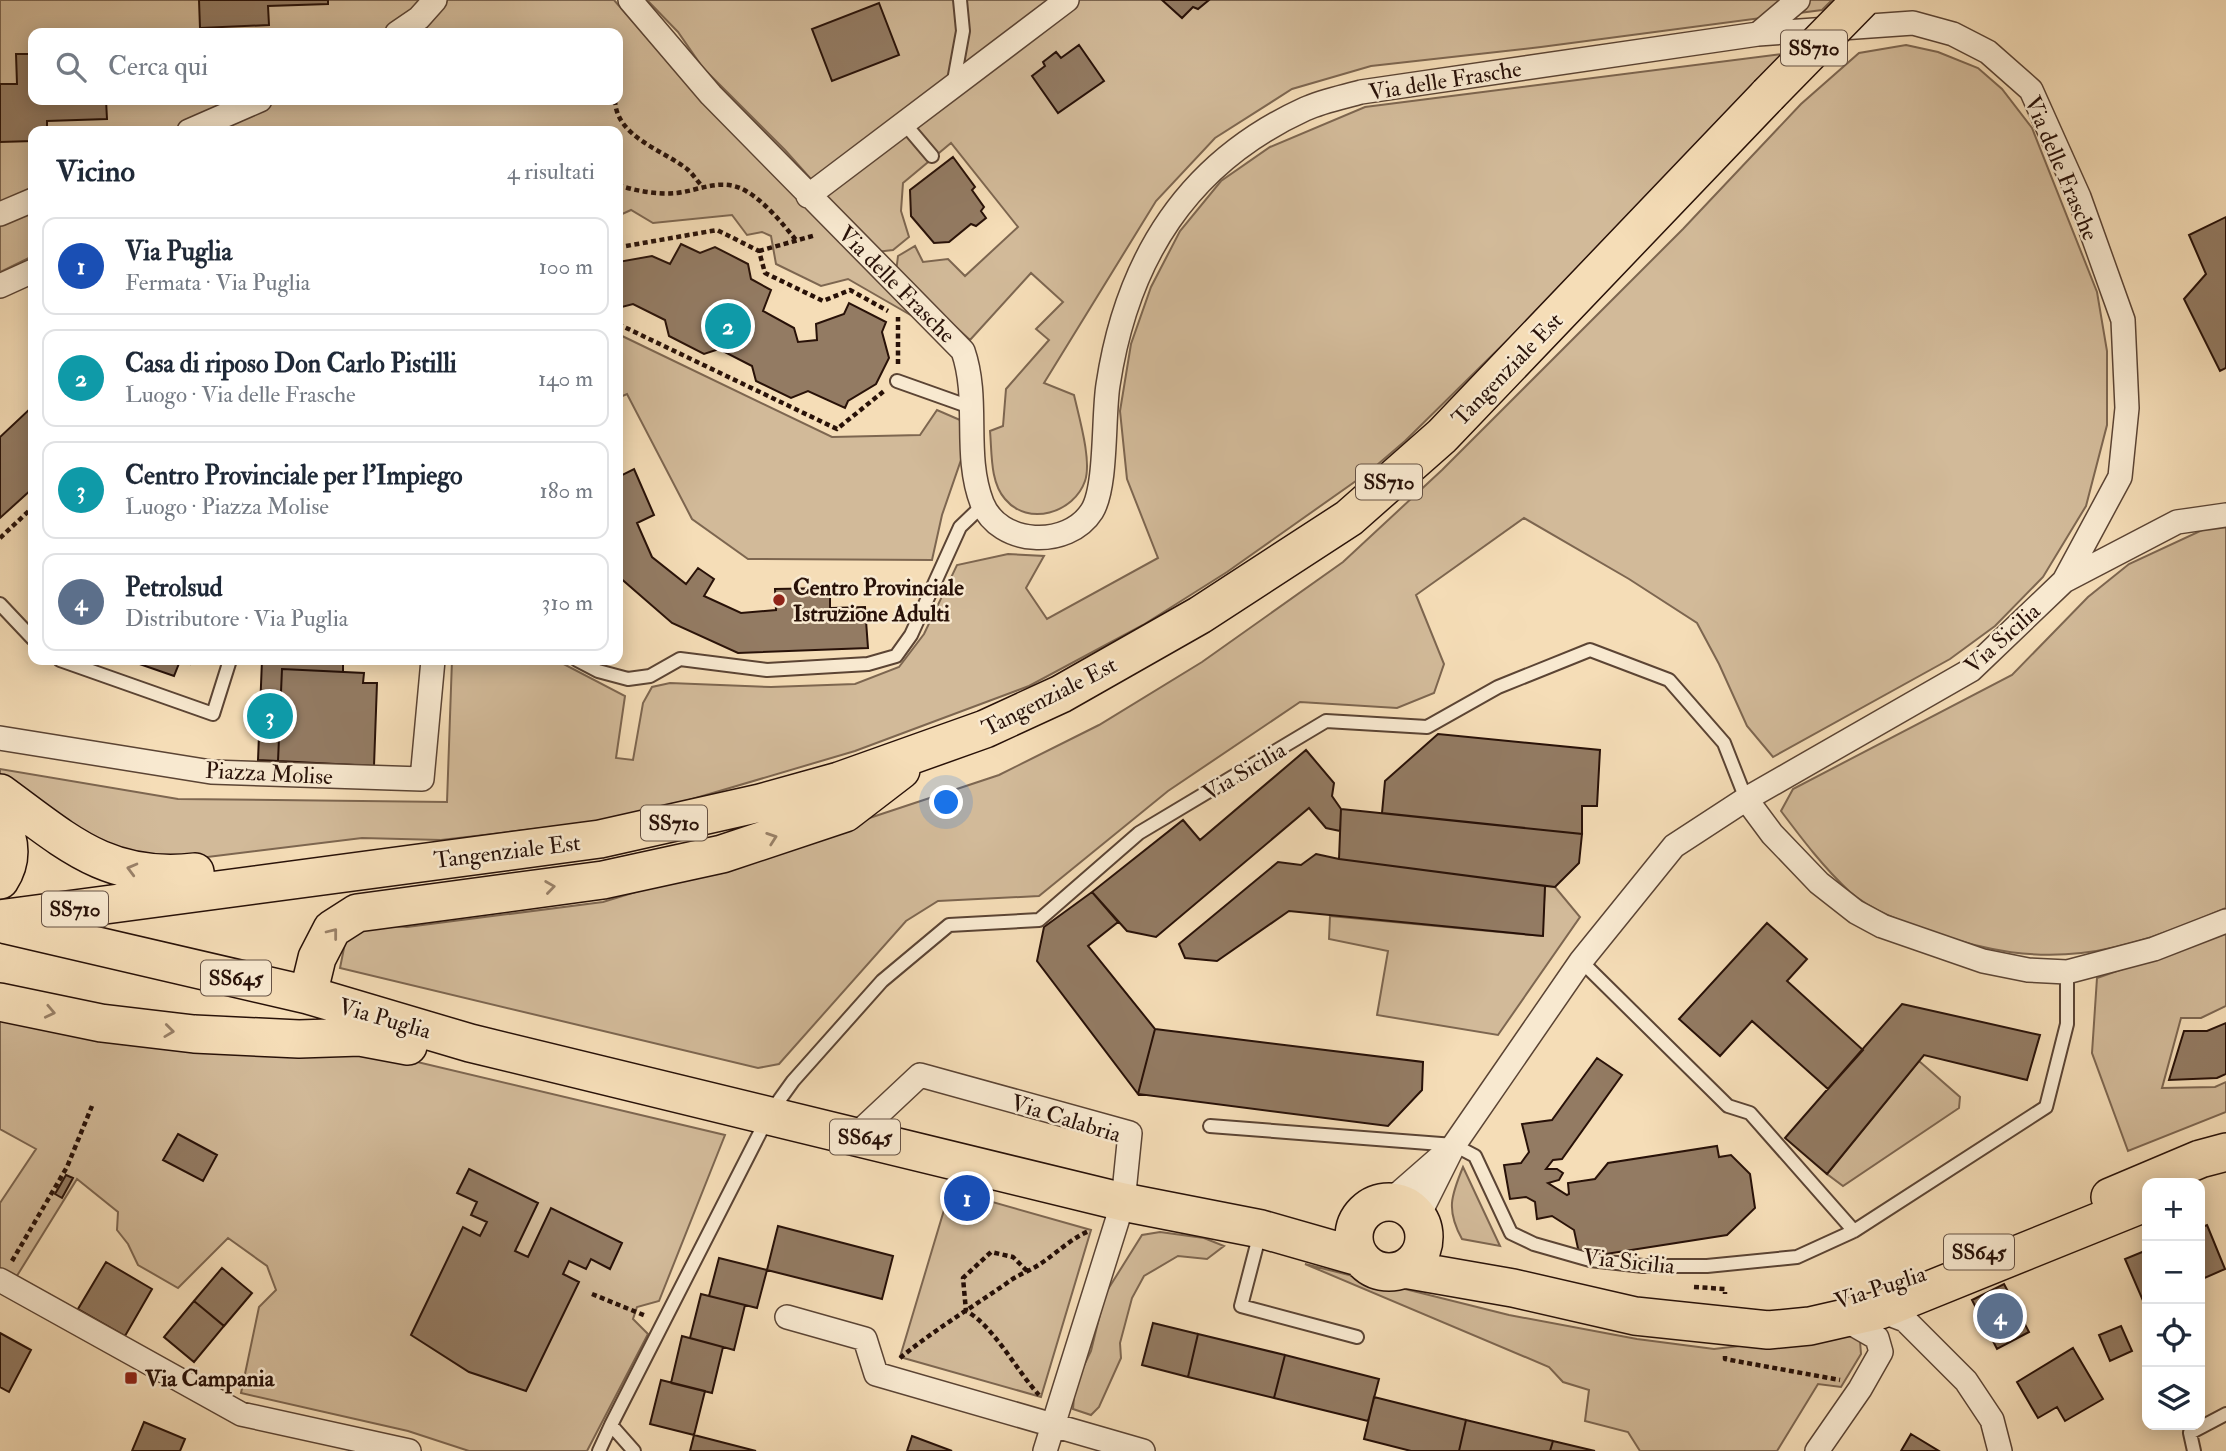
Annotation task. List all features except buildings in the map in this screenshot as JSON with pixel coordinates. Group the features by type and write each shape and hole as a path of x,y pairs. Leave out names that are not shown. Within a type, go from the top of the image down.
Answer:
{"main road":[{"name":"Tangenziale Est","path":"0,921 419,861 600,839 760,803 923,753 1061,694 1200,615 1349,518 1442,436 1861,0"},
{"path":"308,995 317,958 332,929 357,913 603,880 722,855 845,813 923,753"},
{"path":"0,793 97,860 159,876 305,861 419,861"},
{"path":"0,820 9,839 4,874"},
{"name":"Via Puglia","path":"0,921 308,995 470,1042 856,1135 1119,1216 1261,1229 1399,1229 1513,1288 1635,1316 1768,1329 1810,1326 1843,1319 1881,1310 2142,1204"},
{"path":"0,1002 101,1023 194,1034 299,1039 360,1037 430,1050 470,1042"},
{"name":"Via Puglia","path":"1723,1325 1868,1295 2007,1241 2200,1159 2226,1152"},
{"path":"2205,1178 2226,1168"},
{"name":"Via Puglia","path":"1261,1229 1359,1257 1372,1268 1388,1273 1399,1229"}],"street":[{"path":"404,28 419,18 435,0"},
{"name":"Via delle Frasche","path":"630,0 711,95 963,351 972,375 975,472 983,505 1001,526 1031,538 1056,537 1074,528 1092,510 1102,481 1108,385 1122,316 1144,259 1175,208 1213,168 1251,139 1307,108 1361,92 1758,34 1913,23 1953,34 1988,52 2031,90 2079,197 2123,320 2127,408 2120,477 2064,582"},
{"path":"808,196 1067,0"},
{"path":"1758,34 1798,0"},
{"path":"200,126 249,105"},
{"path":"0,214 28,202"},
{"path":"0,286 28,273"},
{"name":"Via Sicilia","path":"1399,1229 1581,961 1674,846 1746,799 1971,670 2064,582 2177,522 2226,515"},
{"name":"Piazza Molise","path":"0,738 211,772 422,779 433,665"},
{"name":"Via Sicilia","path":"1746,799 1772,834 1819,883 1856,912 1882,926 1983,961 2028,970 2067,972 2154,949 2226,920"},
{"name":"Via Calabria","path":"856,1135 920,1075 1130,1133 1119,1216 1045,1451"},
{"name":"Via Sicilia","path":"1399,1229 1454,1145"},
{"path":"1,1280 241,1414 409,1451"},
{"path":"1933,1349 1920,1324 1918,1308 1923,1299 1952,1282"},
{"path":"1804,1310 1849,1306 1881,1310 1905,1320 1966,1381 1992,1420 2000,1451"},
{"path":"787,1317 865,1339 876,1374 1055,1419 1143,1451"},
{"path":"1843,1319 1885,1324 1933,1349"},
{"path":"1817,1451 1860,1389 1881,1352 1877,1338 1843,1319"}],"lane":[{"path":"953,86 963,31 960,0"},
{"path":"904,123 932,156"},
{"path":"897,381 973,408"},
{"path":"587,665 598,671 628,679 650,676 680,659 767,670 868,664 896,656 911,635 960,527 983,505"},
{"path":"0,604 28,634"},
{"name":"Via Sicilia","path":"770,1113 793,1081 882,981 949,925 1040,920 1139,833 1326,721 1427,727 1498,687 1590,650 1669,680 1724,743 1746,799"},
{"path":"74,665 213,714 228,665"},
{"path":"1581,961 1728,1107 1750,1113 1854,1231"},
{"name":"Via Sicilia","path":"1454,1145 1475,1156 1511,1233 1534,1244 1590,1260 1643,1266 1707,1266 1797,1257 1854,1231 2046,1107 2067,1024 2067,972"},
{"path":"599,1451 770,1113"},
{"path":"1210,1126 1454,1145"},
{"path":"1261,1229 1241,1306 1357,1337"},
{"path":"2194,1451 2190,1433 2226,1415"},
{"path":"611,1425 634,1451"}],"path":[{"path":"615,105 615,111 644,144 688,170 702,186"},
{"path":"623,186 657,193 678,193 722,183 744,190 796,240"},
{"path":"626,246 717,230 759,251 839,228"},
{"path":"623,326 837,429 897,381 898,317 850,290 823,301 765,273 759,251"},
{"path":"0,538 28,512"},
{"path":"1,1280 67,1167 92,1106"},
{"path":"876,1374 937,1327 1027,1270 1038,1266 1073,1238 1119,1216"},
{"path":"966,1311 963,1278 991,1252 1013,1257 1027,1270"},
{"path":"592,1294 663,1323"},
{"path":"966,1311 983,1320 1020,1375 1055,1419"}],"shaded area":[{"path":"0,0 614,0 706,106 914,317 848,279 821,286 776,264 771,236 762,232 747,235 732,215 653,223 631,210 623,214 623,126 28,126 28,258 0,272"},
{"path":"647,0 1832,0 1822,10 1371,66 1292,89 1215,138 1156,201 1044,383 1074,395 1084,439 1087,472 1079,492 1071,501 1050,513 1038,514 1015,508 1000,492 993,467 990,431 1003,426 1006,389 1049,340 1036,329 1063,302 1031,273 970,340 896,272 898,256 915,246 923,262 948,259 965,276 1018,227 951,143 903,183 901,211 909,237 893,250 876,252 785,150 703,68 678,32"},
{"path":"1906,45 1938,52 1978,68 2002,89 2032,128 2097,292 2107,351 2107,425 2086,506 2043,577 1995,626 1950,659 1773,757 1747,726 1697,623 1629,579 1524,518 1416,595 1444,664 1434,693 1397,708 1300,702 1168,791 1039,896 938,901 906,921 779,1064 758,1068 340,968 346,938 373,925 407,927 603,902 779,848 999,775 1099,725 1202,662 1343,562 1442,470 1683,229 1801,104 1859,53"},
{"path":"1782,54 1527,321 1405,441 1370,471 1227,572 1143,625 1029,686 855,751 628,818 441,840 362,838 175,861 112,854 0,777 0,769 178,799 447,802 452,665 566,665 625,696 616,758 633,760 643,703 652,687 670,683 771,687 855,684 899,667 924,634 957,565 1008,554 1044,556 1026,588 1047,619 1158,558 1127,479 1120,411 1131,344 1151,287 1180,231 1221,181 1270,147 1365,107"},
{"path":"623,336 832,437 920,435 937,410 960,420 962,457 942,515 932,560 748,559 692,519 627,394 623,396"},
{"path":"2213,525 2226,526 2226,908 2150,937 2081,953 2047,955 1973,945 1900,920 1859,899 1822,863 1781,811 1793,789 2012,675 2088,597 2129,564"},
{"path":"1545,886 1555,887 1580,917 1498,1035 1377,1015 1388,951 1329,939 1330,916 1542,936"},
{"path":"2226,933 2226,1006 2201,1018 2181,1018 2162,1088 2215,1087 2226,1082 2226,1112 2128,1151 2092,1053 2097,978"},
{"path":"0,1018 371,1051 725,1135 659,1301 637,1307 633,1319 648,1334 587,1451 469,1451 408,1431 241,1393 259,1307 276,1290 267,1266 228,1238 178,1288 138,1265 128,1244 117,1230 118,1212 77,1179 15,1279 0,1270 0,1203 36,1149 0,1129"},
{"path":"1919,1061 1960,1097 1959,1108 1843,1186 1827,1174"},
{"path":"1463,1167 1500,1246 1462,1239 1457,1229 1452,1203"},
{"path":"950,1190 1091,1230 1041,1397 900,1357"},
{"path":"1160,1232 1204,1238 1224,1246 1207,1259 1178,1256 1144,1276 1132,1298 1120,1343 1121,1358 1099,1407 1091,1415 1073,1409 1075,1384 1091,1351 1105,1294 1142,1235"},
{"path":"1305,1264 1509,1315 1637,1339 1714,1349 1850,1333 1860,1341 1861,1354 1841,1387 1818,1384 1777,1451 1640,1451 1628,1432 1585,1421 1589,1390 1563,1382 1549,1367"}],"place":[{"name":"Casa di riposo Don Carlo Pistilli","path":"728,326"},
{"name":"Centro Provinciale Istruzione Adulti","path":"779,600"},
{"name":"Centro Provinciale per l'Impiego","path":"270,716"},
{"name":"Via Puglia","path":"967,1198"},
{"name":"Petrolsud","path":"2000,1316"},
{"name":"Via Campania","path":"131,1378"}]}
